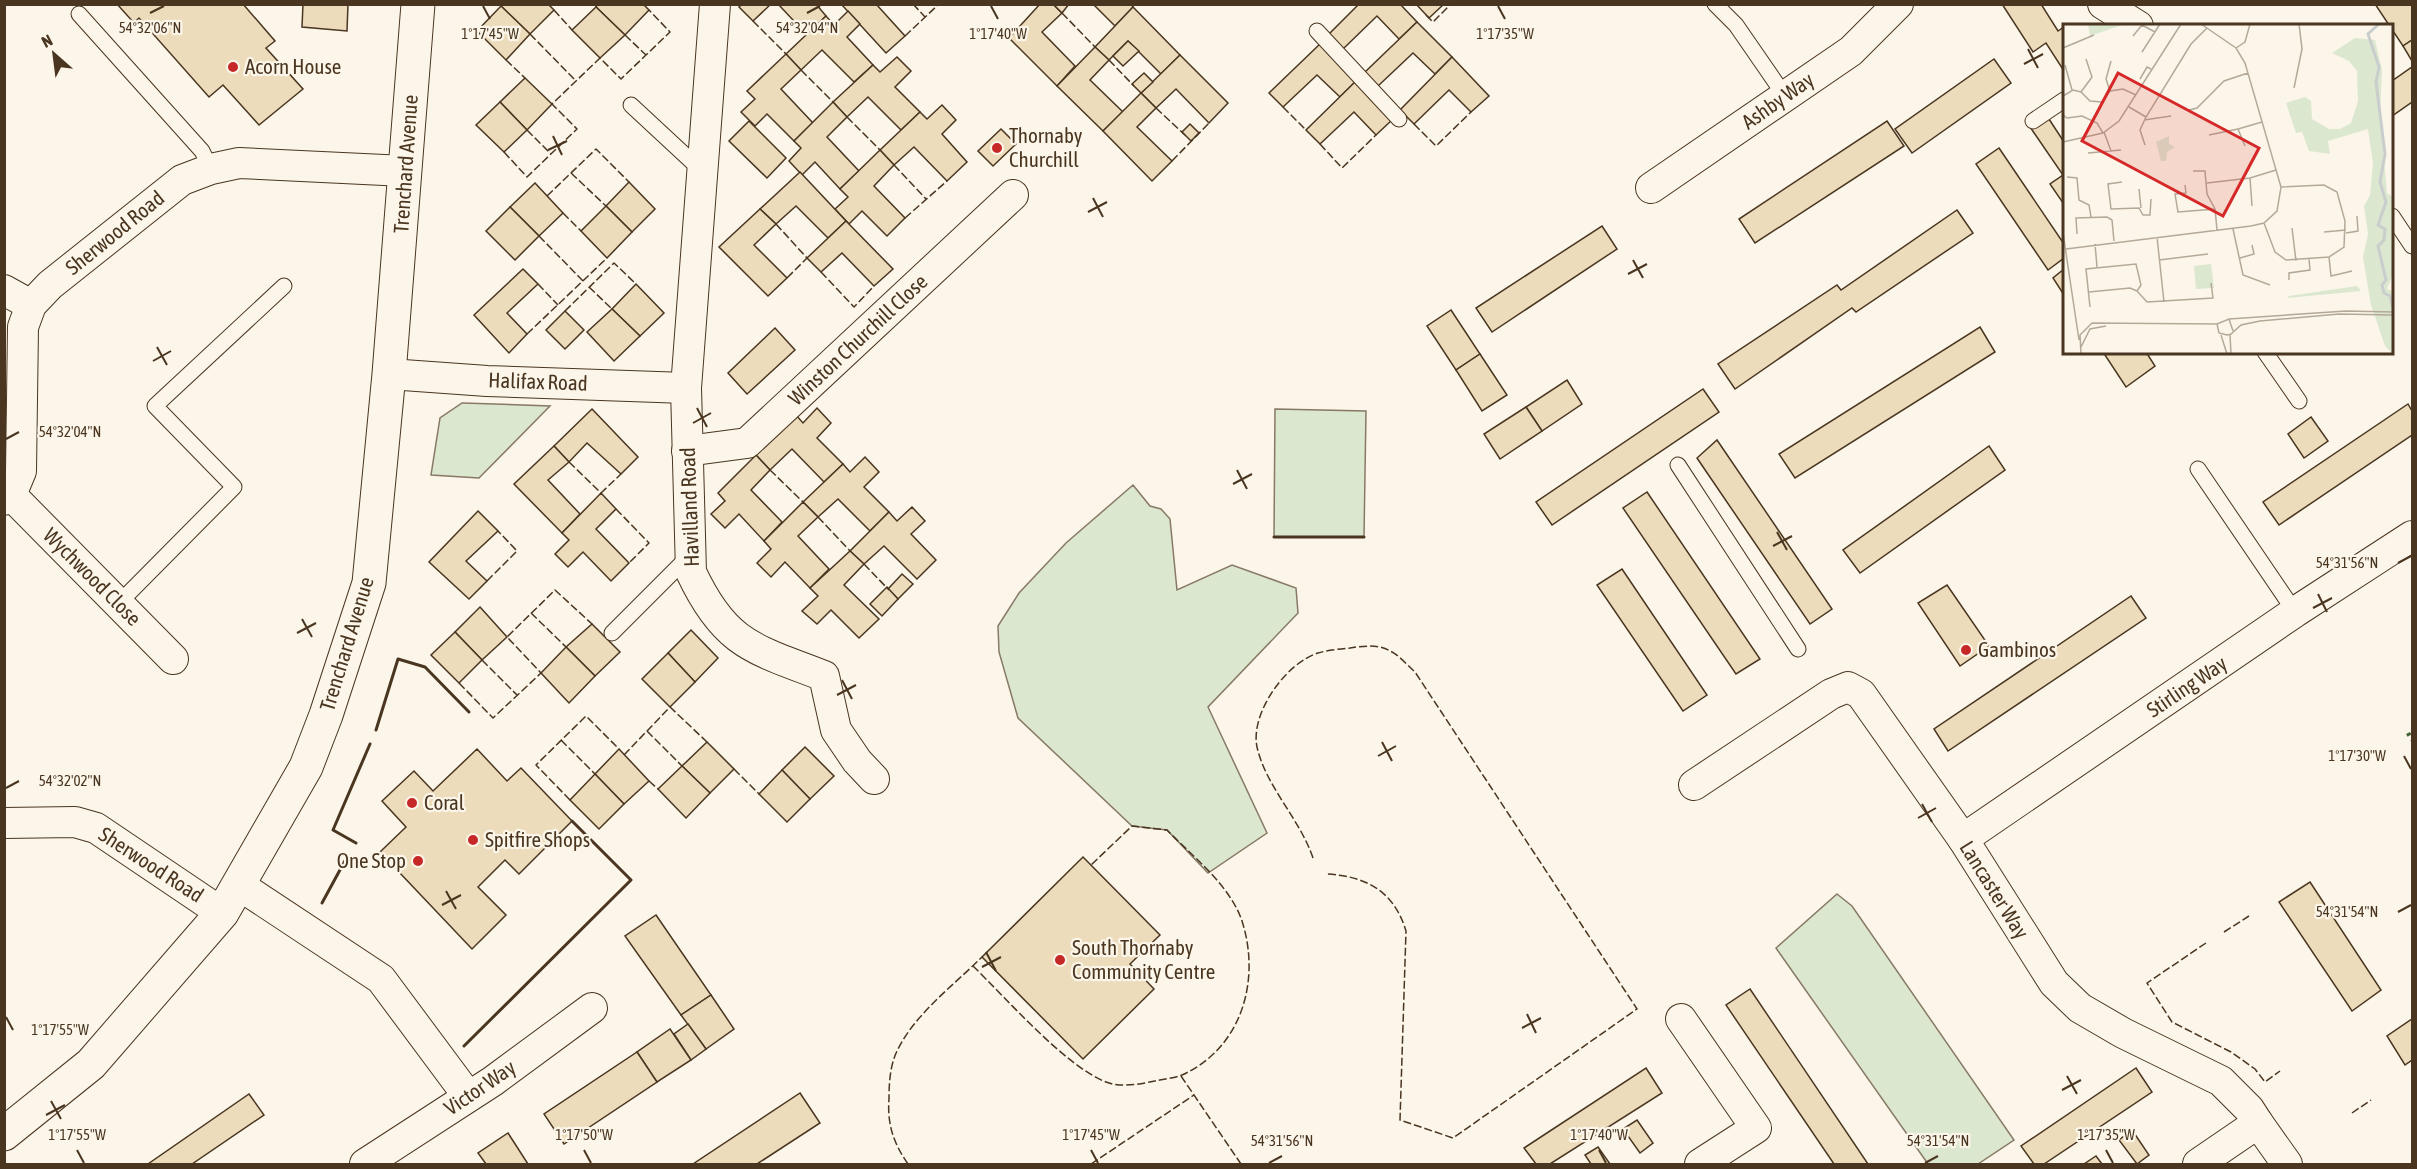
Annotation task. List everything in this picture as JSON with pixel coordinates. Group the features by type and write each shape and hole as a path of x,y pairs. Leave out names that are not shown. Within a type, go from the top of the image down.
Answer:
{"street":[{"name":"Trenchard Avenue","path":"4,1134 91,1064 222,912 306,767 332,700 366,592 389,374 418,4"},
{"name":"Havilland Road","path":"715,4 686,388 691,572 703,599 725,627 750,647 824,676 836,730 857,761 874,779"},
{"name":"Ashby Way","path":"1651,188 1851,51 1898,4"},
{"path":"2103,4 2135,24"},
{"name":"Sherwood Road","path":"8,497 21,471 23,327 31,305 50,285 182,180 211,169 239,163 405,171"},
{"name":"Winston Churchill Close","path":"687,451 747,443 1013,195"},
{"path":"4,290 31,305"},
{"name":"Halifax Road","path":"389,374 487,381 686,388"},
{"name":"Wychwood Close","path":"8,497 119,603 173,659"},
{"name":"Stirling Way","path":"1963,839 2295,612 2412,536"},
{"name":"Lancaster Way","path":"1694,785 1831,694 1848,687 1861,694 1963,839 2054,983 2080,1008 2123,1033 2221,1081 2249,1109 2287,1164"},
{"name":"Sherwood Road","path":"4,823 75,822 96,828 222,912"},
{"path":"239,885 381,979 468,1096"},
{"name":"Victor Way","path":"365,1164 468,1096 592,1008"},
{"path":"1681,1019 1756,1128 1700,1164"},
{"path":"2198,1164 2258,1123"}],"lane":[{"path":"1715,4 1736,25 1785,96"},
{"path":"80,14 202,151 211,169"},
{"path":"1317,31 1399,118"},
{"path":"2033,121 2063,101"},
{"path":"632,105 701,170"},
{"path":"2393,219 2412,246"},
{"path":"119,603 234,487 155,406 285,286"},
{"path":"2266,354 2299,401"},
{"path":"1678,465 1798,649"},
{"path":"2198,469 2295,612"},
{"path":"612,633 690,555"}],"green space":[{"path":"462,403 550,406 479,478 431,475 440,418"},
{"path":"1275,409 1366,411 1364,537 1274,537"},
{"path":"1133,485 1150,506 1161,509 1170,519 1177,590 1232,565 1296,588 1298,613 1208,707 1267,833 1208,873 1167,830 1132,826 1018,718 999,652 998,626 1019,593 1066,543"},
{"path":"1837,894 1852,906 2014,1140 1978,1164 1928,1164 1776,948"}],"building":[{"name":"Acorn House","path":"117,4 243,4 275,41 266,48 303,89 259,125 223,85 209,97 139,18 134,23"},
{"path":"303,4 348,4 347,31 302,27"},
{"path":"503,4 548,4 554,10 530,34 501,6"},
{"path":"598,4 643,4 649,10 625,35 596,7"},
{"path":"742,4 771,4 753,21 739,7"},
{"path":"778,4 816,4 826,16 807,35"},
{"path":"876,4 905,36 886,53 842,5"},
{"path":"1040,4 1053,4 1062,13 1042,32 1075,66 1057,86 1009,38"},
{"path":"1053,4 1069,4 1062,13"},
{"path":"1093,4 1131,4 1133,7 1115,26"},
{"path":"1359,4 1400,4 1417,22 1399,39 1377,16 1343,49 1329,34"},
{"path":"1416,4 1444,4 1429,18"},
{"path":"2002,4 2041,4 2058,31 2063,28 2063,69 2046,43 2033,52"},
{"path":"2375,4 2412,4 2412,40 2403,46 2393,31 2393,24 2388,24"},
{"path":"501,6 530,34 506,60 477,31"},
{"path":"596,7 625,35 600,58 572,30"},
{"path":"1133,7 1180,55 1161,74 1128,41 1109,60 1095,47"},
{"path":"848,11 860,24 847,37 873,65 854,82 822,50 801,70 786,54 826,16 834,25"},
{"path":"1417,22 1452,57 1435,74 1413,53 1378,86 1365,72"},
{"path":"2412,40 2412,61 2403,46"},
{"path":"1128,41 1139,51 1123,66 1113,56"},
{"path":"1321,43 1357,80 1340,97 1317,75 1283,107 1269,93"},
{"path":"1095,47 1109,60 1090,80 1123,112 1103,131 1057,86"},
{"path":"786,54 801,70 781,89 813,123 794,141 767,114 755,126 741,112 755,99 747,91"},
{"path":"1180,55 1228,103 1209,123 1176,89 1156,108 1141,93"},
{"path":"897,57 911,71 895,87 920,112 901,130 868,97 847,117 833,102 873,65 880,72"},
{"path":"1452,57 1489,96 1471,112 1449,90 1414,124 1400,110"},
{"path":"1994,59 2011,83 1912,153 1895,129"},
{"path":"2412,67 2412,102 2393,115 2393,80"},
{"path":"1144,73 1153,82 1141,93 1132,84"},
{"path":"525,78 552,104 527,130 500,102"},
{"path":"1357,80 1393,119 1376,135 1354,112 1320,144 1306,130"},
{"path":"1141,93 1156,108 1137,127 1172,161 1152,181 1103,131"},
{"path":"500,102 527,130 504,152 476,125"},
{"path":"833,102 847,117 827,137 859,171 840,189 815,162 802,175 789,161 801,148 794,141"},
{"path":"942,105 956,120 942,134 967,162 947,181 914,147 894,165 880,150 920,112 927,119"},
{"path":"2047,116 2063,140 2063,175 2030,127"},
{"path":"749,121 786,158 767,178 729,141"},
{"path":"1887,121 1904,146 1755,243 1739,219"},
{"path":"1190,124 1199,133 1191,141 1182,132"},
{"name":"Thornaby Churchill","path":"1001,129 1016,144 993,166 978,151"},
{"path":"1999,148 2063,243 2063,259 2048,270 1976,164"},
{"path":"880,150 894,165 874,186 905,218 887,236 862,211 849,224 835,209 848,197 840,189"},
{"path":"800,172 846,221 828,238 796,206 776,224 760,209"},
{"path":"2063,175 2063,203 2050,184"},
{"path":"629,182 655,209 632,232 606,206"},
{"path":"535,183 563,213 539,236 510,207"},
{"path":"606,206 632,232 607,258 581,231"},
{"path":"510,207 539,236 515,260 486,231"},
{"path":"760,209 776,224 754,245 787,278 768,296 719,247"},
{"path":"1957,210 1973,233 1856,312 1852,308 1735,389 1718,364 1837,285 1841,290"},
{"path":"846,221 893,269 874,286 842,253 821,272 807,258"},
{"path":"1602,226 1617,249 1492,332 1476,308"},
{"path":"523,269 538,284 507,313 527,334 509,353 474,315"},
{"path":"2063,270 2063,293 2053,278"},
{"path":"636,284 664,313 640,336 612,309"},
{"path":"612,309 640,336 614,361 587,332"},
{"path":"1451,310 1480,354 1456,370 1427,326"},
{"path":"565,311 584,330 565,349 546,330"},
{"path":"1980,327 1995,352 1795,478 1779,454"},
{"path":"775,328 795,350 747,394 728,373"},
{"path":"1480,354 1507,395 1482,411 1456,370"},
{"path":"2104,354 2147,354 2155,366 2126,387"},
{"path":"1567,380 1582,404 1542,431 1526,407"},
{"path":"1703,389 1719,412 1552,525 1536,502"},
{"path":"2408,404 2412,411 2412,435 2279,525 2263,502"},
{"path":"1526,407 1542,431 1500,459 1484,434"},
{"path":"817,408 831,423 817,438 843,464 824,482 792,449 770,470 756,455 796,415 803,423"},
{"path":"592,409 638,457 621,474 587,443 569,462 554,446"},
{"path":"2311,417 2328,441 2304,458 2288,434"},
{"path":"1717,440 1832,609 1810,624 1697,458"},
{"path":"554,446 569,462 548,480 580,514 562,533 514,484"},
{"path":"1989,446 2005,470 1860,573 1843,550"},
{"path":"756,455 770,470 751,490 782,522 764,541 739,514 725,528 711,514 725,501 718,493"},
{"path":"865,457 879,472 864,487 889,512 870,531 838,499 818,517 803,502 843,464 850,472"},
{"path":"1647,492 1760,659 1736,674 1623,508"},
{"path":"601,493 616,509 596,529 629,563 611,581 583,552 568,567 555,554 569,540 562,533"},
{"path":"803,502 818,517 798,536 829,569 810,588 785,562 771,577 757,563 771,549 764,541"},
{"path":"912,507 925,521 911,534 936,560 917,579 884,546 864,564 850,551 889,512 897,521"},
{"path":"478,511 498,531 466,561 487,581 469,599 429,562"},
{"path":"850,551 864,564 844,585 879,619 859,638 831,610 817,624 802,611 818,596 810,588"},
{"path":"1622,569 1707,695 1683,711 1597,585"},
{"path":"902,574 913,584 898,599 888,589"},
{"path":"1947,585 1989,646 1960,666 1918,603"},
{"path":"887,587 898,599 882,616 870,604"},
{"path":"2131,596 2146,618 1948,751 1934,729"},
{"path":"480,607 507,637 482,660 455,632"},
{"path":"592,624 620,652 595,676 566,647"},
{"path":"691,630 718,658 695,682 668,653"},
{"path":"455,632 482,660 459,683 431,655"},
{"path":"566,647 595,676 569,703 541,673"},
{"path":"668,653 695,682 670,707 642,679"},
{"path":"707,742 734,769 710,793 682,766"},
{"path":"805,747 834,776 810,799 782,770"},
{"name":"Spitfire Shops","path":"477,749 507,781 521,768 572,821 519,874 505,860 478,887 506,915 472,949 380,852 406,827 382,801 414,771 433,791"},
{"path":"619,749 649,781 624,804 595,774"},
{"path":"682,766 710,793 686,818 658,789"},
{"path":"782,770 810,799 787,822 759,794"},
{"path":"595,774 624,804 599,829 570,800"},
{"name":"South Thornaby Community Centre","path":"1083,857 1160,935 1130,964 1154,989 1083,1059 982,957"},
{"path":"2310,882 2381,990 2352,1011 2279,902"},
{"path":"656,915 711,995 681,1015 625,936"},
{"path":"1750,989 1868,1164 1834,1164 1726,1005"},
{"path":"711,995 734,1029 706,1049 681,1015"},
{"path":"2412,1019 2412,1060 2405,1065 2387,1036"},
{"path":"688,1024 706,1049 691,1060 674,1034"},
{"path":"670,1029 691,1060 657,1082 637,1052"},
{"path":"637,1052 657,1082 564,1144 544,1114"},
{"path":"1646,1068 1662,1093 1550,1164 1536,1164 1524,1148"},
{"path":"2136,1068 2152,1092 2044,1164 2034,1164 2021,1146"},
{"path":"800,1093 820,1123 757,1164 693,1164"},
{"path":"249,1094 264,1115 192,1164 148,1164"},
{"path":"1637,1120 1653,1143 1640,1153 1623,1129"},
{"path":"2132,1130 2149,1155 2137,1164 2119,1140"},
{"path":"508,1133 528,1164 486,1164 478,1153"},
{"path":"1598,1147 1610,1164 1591,1164 1585,1155"},
{"path":"2096,1156 2102,1164 2084,1164"}],"hedge":[{"path":"2408,733 2412,740"}],"fence":[{"path":"913,4 925,17"},
{"path":"905,36 939,4"},
{"path":"1426,15 1433,22 1451,4"},
{"path":"554,10 572,30"},
{"path":"504,152 527,177 577,129 552,104 600,58 621,79 670,32 649,10"},
{"path":"1062,13 1095,47"},
{"path":"753,21 786,54"},
{"path":"530,34 576,81"},
{"path":"625,35 646,55"},
{"path":"506,60 525,78"},
{"path":"1109,60 1134,86"},
{"path":"801,70 833,102"},
{"path":"1283,107 1306,130"},
{"path":"1156,108 1185,135"},
{"path":"1414,124 1436,146 1471,112"},
{"path":"847,117 880,150"},
{"path":"1172,161 1209,123"},
{"path":"527,130 551,154"},
{"path":"1320,144 1342,168 1376,135"},
{"path":"547,196 596,149 629,182"},
{"path":"894,165 926,199"},
{"path":"571,173 606,206"},
{"path":"905,218 947,181"},
{"path":"563,213 581,231"},
{"path":"776,224 807,258 787,278"},
{"path":"539,236 583,281"},
{"path":"527,334 607,258"},
{"path":"565,311 614,263 636,284"},
{"path":"821,272 854,307 874,286"},
{"path":"538,284 558,305"},
{"path":"589,287 612,309"},
{"path":"569,462 601,493 621,474"},
{"path":"770,470 803,502"},
{"path":"616,509 649,543 629,563"},
{"path":"818,517 850,551"},
{"path":"487,581 517,551 498,531"},
{"path":"864,564 889,590"},
{"path":"459,683 493,718 541,673 507,637 555,590 592,624"},
{"path":"531,613 566,647"},
{"path":"1313,858 1300,830 1261,762 1256,734 1259,719 1273,691 1283,678 1306,659 1318,653 1338,649 1381,647 1397,655 1415,672 1637,1009 1453,1138 1400,1120 1406,931 1394,906 1376,888 1354,878 1326,874"},
{"path":"482,660 517,695"},
{"path":"624,755 670,707 707,742"},
{"path":"570,800 536,765 586,716 619,749"},
{"path":"647,731 682,766"},
{"path":"561,740 595,774"},
{"path":"734,769 759,794"},
{"path":"649,781 658,789"},
{"path":"973,966 1055,1047 1090,1074 1106,1082 1130,1085 1169,1078 1182,1075 1203,1063 1219,1048 1232,1030 1242,1010 1247,989 1249,966 1247,943 1242,921 1229,895 1167,830 1132,826 1091,865"},
{"path":"2224,932 2249,916"},
{"path":"2206,943 2147,983 2172,1022 2231,1052 2255,1069 2265,1082 2280,1071"},
{"path":"908,1164 895,1142 890,1126 890,1080 895,1055 925,1011 982,957"},
{"path":"1181,1076 1241,1164"},
{"path":"1091,1164 1194,1095"},
{"path":"2352,1113 2371,1100"}],"wall":[{"path":"1274,537 1364,537"},
{"path":"376,730 398,659 425,667 469,712"},
{"path":"356,843 333,830 370,744"},
{"path":"464,1046 631,880 572,821"},
{"path":"322,903 347,857"}],"place":[{"name":"Acorn House","path":"233,67"},
{"name":"Thornaby Churchill","path":"997,148"},
{"name":"Gambinos","path":"1966,650"},
{"name":"Coral","path":"412,803"},
{"name":"Spitfire Shops","path":"473,840"},
{"name":"One Stop","path":"418,861"},
{"name":"South Thornaby Community Centre","path":"1060,960"}]}
